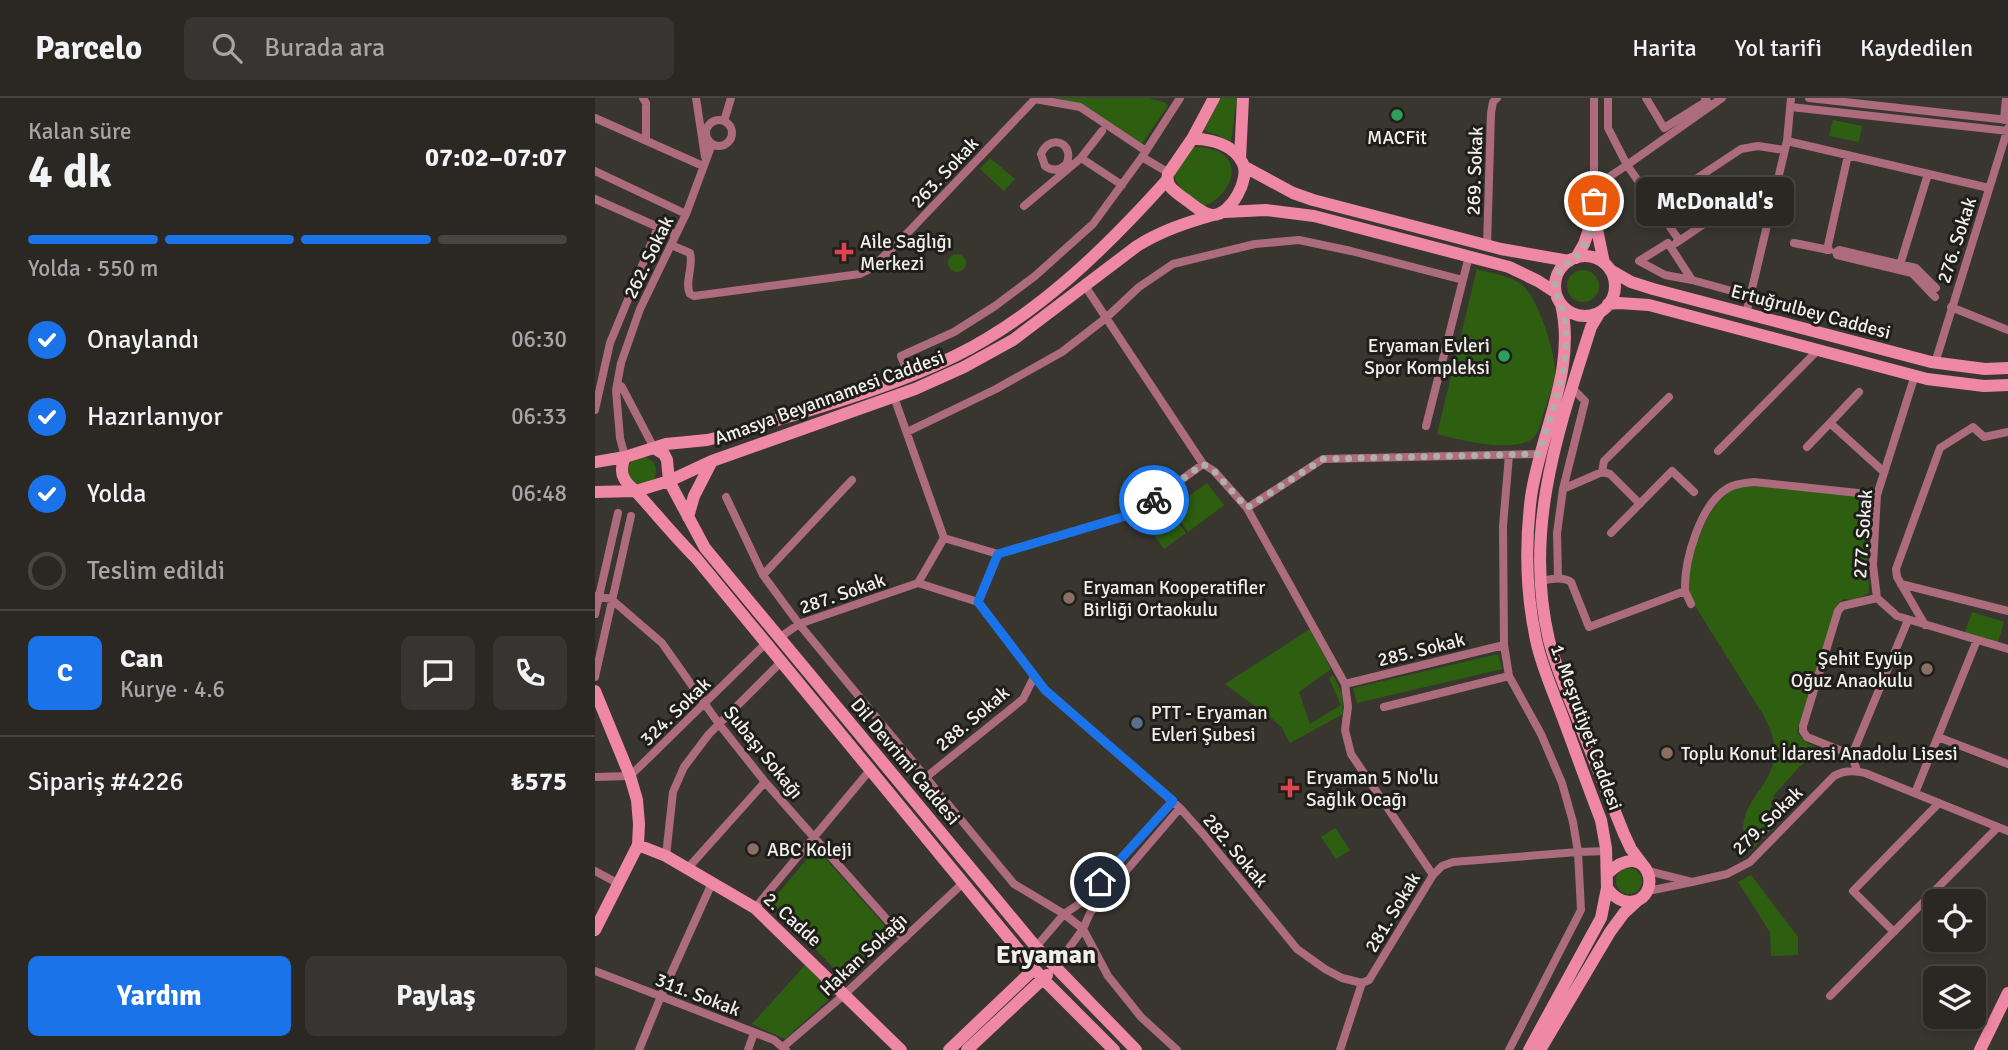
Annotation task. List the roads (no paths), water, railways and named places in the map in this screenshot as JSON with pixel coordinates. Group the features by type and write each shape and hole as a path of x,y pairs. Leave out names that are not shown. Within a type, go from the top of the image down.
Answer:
{"main road":[{"path":"1214,98 1168,176 1170,187 1205,212 1219,214 1266,210 1314,216 1469,256 1509,267 1538,281 1575,314 1593,315 1604,308 1613,296 1615,288 1594,215"},
{"path":"1219,214 1237,196 1243,184 1243,98"},
{"path":"1192,139 1209,139 1233,151 1242,163 1293,194 1487,246 1573,259 1590,257 1607,267"},
{"name":"Amasya Beyannamesi Caddesi","path":"654,447 729,435 909,376 954,357 1028,311 1065,282 1112,239 1168,176"},
{"name":"Amasya Beyannamesi Caddesi","path":"669,481 712,461 927,384 989,354 1013,340 1156,234 1219,214"},
{"path":"1558,298 1557,276 1561,268 1573,259 1584,244 1594,215"},
{"name":"Ertuğrulbey Caddesi","path":"1607,267 1632,282 1653,289 1935,363 1985,369 2008,368"},
{"name":"1. Meşrutiyet Caddesi","path":"1558,298 1566,332 1565,354 1539,454 1531,497 1527,560 1529,594 1536,640 1543,664 1601,820 1607,851 1607,874"},
{"name":"Ertuğrulbey Caddesi","path":"1604,308 1619,303 1649,305 1927,379 1985,386 2008,384"},
{"name":"1. Meşrutiyet Caddesi","path":"1604,308 1591,327 1554,446 1545,489 1539,560 1548,637 1558,669 1623,834 1646,868"},
{"path":"595,462 625,457 654,447 664,454 667,460 669,481 636,491 595,492"},
{"path":"625,457 622,473 624,480 636,491"},
{"path":"688,517 694,496 712,461"},
{"name":"Dil Devrimi Caddesi","path":"669,481 705,548 1036,947 1136,1050"},
{"name":"Dil Devrimi Caddesi","path":"636,491 696,558 1025,958 1114,1050"},
{"path":"595,691 630,776 639,824 638,845 595,930"},
{"name":"2. Cadde","path":"638,845 666,856 755,908 901,1050"},
{"path":"1529,1050 1601,918 1607,874 1619,863 1634,861 1646,868 1650,881 1644,895 1624,913 1610,932 1540,1050"},
{"path":"1607,888 1619,900 1633,902 1644,895"},
{"path":"1025,958 1036,947"},
{"path":"949,1050 1039,974 1055,967"},
{"path":"967,1050 1039,974"},
{"path":"1980,1050 2008,993"}],"street":[{"path":"643,98 646,103 646,140"},
{"path":"595,118 704,163 696,98"},
{"name":"262. Sokak","path":"724,121 731,98"},
{"path":"1080,107 1083,98"},
{"path":"909,376 901,356 954,332 995,306 1035,276 1093,224 1122,186 1179,100 1168,98"},
{"name":"269. Sokak","path":"1487,246 1491,114 1493,102 1497,98"},
{"path":"1594,98 1594,215"},
{"path":"1608,98 1608,128 1627,165 1679,240"},
{"path":"1646,98 1664,128 1707,101 1705,98"},
{"path":"1594,187 1722,98"},
{"path":"1809,98 1891,103 2007,125"},
{"name":"276. Sokak","path":"1935,363 2007,125 2006,98"},
{"name":"263. Sokak","path":"671,245 690,253 692,259 687,288 694,296 860,274 870,269 898,243 1034,99 1080,107 1144,154 1168,176"},
{"path":"1746,314 1786,146 1791,102 2007,125"},
{"name":"262. Sokak","path":"715,121 724,121 731,127 731,140 724,146 712,144 707,138 708,126 715,121"},
{"path":"1024,206 1067,166 1081,158 1102,131"},
{"name":"262. Sokak","path":"625,457 620,438 616,390 621,363 633,327 686,214 712,144"},
{"path":"1655,206 1741,149 1758,146 1786,146 1848,155 1989,188"},
{"path":"1831,251 1848,155"},
{"path":"1081,158 1122,186"},
{"path":"595,171 686,214"},
{"path":"1900,267 1928,174"},
{"path":"1670,247 1738,201 1758,194 1773,198"},
{"path":"595,199 676,235"},
{"path":"595,411 610,343 658,227"},
{"path":"907,432 996,389 1062,352 1106,318 1139,287 1173,264 1255,244 1299,240 1463,280"},
{"path":"1692,280 1668,243 1639,261 1665,275 1750,296"},
{"path":"1794,243 1831,251 1839,250 1900,267 1916,268 1935,293"},
{"path":"1426,426 1469,256"},
{"path":"1085,286 1203,464 1214,471 1247,508 1345,684 1348,707 1345,730 1348,746 1433,875"},
{"path":"1951,307 2008,330"},
{"path":"1718,451 1818,350"},
{"name":"277. Sokak","path":"1915,375 1877,495 1873,565 1877,598 1897,617 2008,649"},
{"path":"618,384 654,447"},
{"path":"1558,578 1557,533 1563,489 1585,401 1572,388"},
{"path":"1807,447 1859,391"},
{"path":"894,397 944,538 918,583 978,602 998,554"},
{"path":"1602,472 1604,461 1669,397"},
{"path":"1830,423 1884,472"},
{"path":"1924,625 1897,577 1896,569 1940,448 1970,427 1976,428 1984,437 2008,432"},
{"path":"1247,508 1323,459 1539,454"},
{"path":"1509,455 1503,526 1504,645 1509,677 1542,734 1562,783 1578,852 1581,910 1509,1050"},
{"path":"944,538 998,554 1136,513 1203,464"},
{"path":"1611,533 1672,471 1694,492"},
{"path":"1563,489 1602,472 1610,474 1640,504"},
{"path":"763,575 852,480"},
{"path":"1691,604 1685,591 1688,556 1710,506 1728,488 1740,483 1754,482 1877,495"},
{"path":"726,497 763,575 799,624 1014,884 1064,914 1083,929 1108,976 1141,1017 1177,1050"},
{"path":"595,614 618,513"},
{"path":"595,677 631,516"},
{"path":"1541,581 1558,578 1571,582 1589,626 1685,591"},
{"name":"287. Sokak","path":"779,638 799,624 918,583"},
{"path":"1901,584 2008,611"},
{"path":"597,597 611,599"},
{"path":"1852,755 1807,737 1803,726 1838,611 1842,606 1877,598"},
{"name":"Subaşı Sokağı","path":"611,599 662,643 719,724 765,782 904,939"},
{"name":"282. Sokak","path":"978,602 1034,677 1060,705 1180,808 1297,949 1325,969 1362,984"},
{"path":"1908,620 1852,755 1857,771 2008,831"},
{"path":"1915,793 1977,640"},
{"name":"324. Sokak","path":"630,776 766,643"},
{"name":"285. Sokak","path":"1345,684 1504,645"},
{"path":"666,856 673,792 684,766 719,724 781,662"},
{"name":"288. Sokak","path":"925,778 1023,698 1034,677"},
{"path":"1384,706 1509,677"},
{"path":"1938,737 2008,764"},
{"path":"755,908 870,770"},
{"name":"279. Sokak","path":"1644,895 1727,874 1748,864 1834,776 1857,771"},
{"path":"595,776 630,776"},
{"path":"688,868 765,782"},
{"path":"1036,947 1064,914 1082,902 1173,801"},
{"path":"1894,932 1853,891 1939,803"},
{"path":"1055,967 1083,929 1090,914 1180,808"},
{"path":"1830,996 1998,827"},
{"name":"281. Sokak","path":"1340,1050 1362,984 1369,980 1433,875 1442,866 1453,862 1607,851"},
{"name":"279. Sokak","path":"1646,868 1692,882"},
{"path":"595,871 619,884"},
{"path":"639,1050 712,883"},
{"name":"Hakan Sokağı","path":"785,1048 963,883"},
{"name":"311. Sokak","path":"595,971 774,1040 785,1048"},
{"path":"748,1050 754,1032"}],"place":[{"name":"MACFit","path":"1397,115"},
{"name":"McDonald's","path":"1594,201"},
{"name":"Aile Sağlığı Merkezi","path":"844,252"},
{"name":"Eryaman Evleri Spor Kompleksi","path":"1504,356"},
{"name":"Eryaman Kooperatifler Birliği Ortaokulu","path":"1069,598"},
{"name":"Şehit Eyyüp Oğuz Anaokulu","path":"1927,669"},
{"name":"PTT - Eryaman Evleri Şubesi","path":"1137,723"},
{"name":"Toplu Konut İdaresi Anadolu Lisesi","path":"1667,753"},
{"name":"Eryaman 5 No'lu Sağlık Ocağı","path":"1290,788"},
{"name":"ABC Koleji","path":"753,849"}],"district":[{"name":"Eryaman","path":"1046,954"}]}
